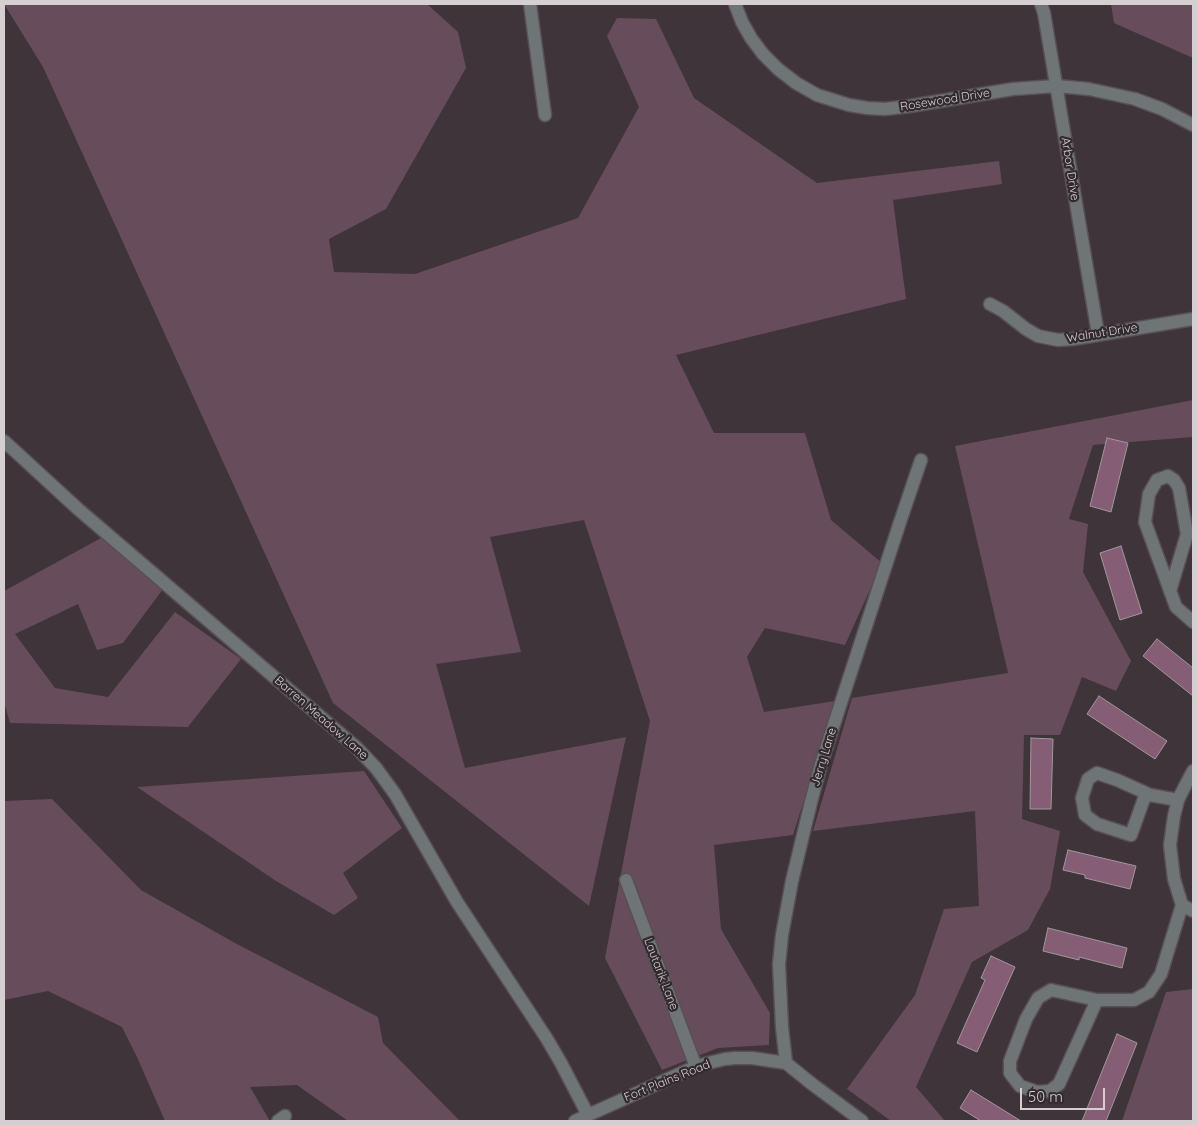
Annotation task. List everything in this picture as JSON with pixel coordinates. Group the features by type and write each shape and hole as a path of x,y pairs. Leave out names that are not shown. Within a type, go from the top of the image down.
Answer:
{"street":[{"path":"530,4 545,115"},
{"name":"Rosewood Drive","path":"735,4 751,38 778,69 811,92 849,105 885,109 1014,89 1057,86 1089,89 1135,99 1162,109 1193,125"},
{"name":"Arbor Drive","path":"1041,4 1057,86 1098,334"},
{"name":"Walnut Drive","path":"990,304 1038,336 1058,340 1193,319"},
{"name":"Barren Meadow Lane","path":"4,441 78,509 350,742 376,768 395,794 457,902 547,1040 588,1115"},
{"name":"Jerry Lane","path":"786,1063 779,964 782,935 792,881 821,764 921,460"},
{"path":"1170,592 1187,534 1179,488 1174,480 1168,476 1157,480 1149,494 1144,522 1170,592 1176,608 1193,622"},
{"path":"1097,1000 1059,1084 1050,1091 1037,1092 1020,1086 1010,1073 1010,1061 1026,1019 1038,998 1051,990 1097,1000 1134,1000 1149,992 1161,974 1182,905 1171,866 1170,845 1174,816 1178,800 1193,771"},
{"path":"1146,793 1131,835 1097,824 1085,815 1082,798 1088,779 1097,772 1117,780 1146,793 1150,795 1178,800"},
{"name":"Lautarik Lane","path":"626,880 696,1067"},
{"path":"1182,905 1193,911"},
{"name":"Fort Plains Road","path":"575,1121 696,1067 725,1059 752,1058 786,1063"},
{"path":"786,1063 862,1121"}],"shaded area":[{"path":"4,4 427,4 458,32 466,68 386,209 329,239 334,272 415,274 578,218 639,107 607,36 617,18 656,19 694,98 817,183 999,161 1002,184 893,200 906,299 676,355 714,433 805,433 831,520 882,563 845,645 765,628 747,657 764,712 835,701 793,835 714,845 721,929 770,1013 769,1045 718,1048 662,1070 605,958 650,721 584,520 490,537 521,652 436,664 465,768 626,737 589,906 333,703 43,67"},
{"path":"1111,4 1193,4 1193,58 1114,23"},
{"path":"1193,400 1193,437 1093,445 1069,519 1088,524 1083,572 1131,661 1116,691 1082,677 1060,735 1024,735 1022,819 1060,831 1050,889 1028,930 972,962 916,1087 945,1121 891,1121 847,1089 915,995 944,909 979,906 975,811 813,831 852,698 1008,673 955,446"},
{"path":"101,538 163,589 123,643 97,650 78,604 15,634 55,688 108,697 175,612 241,659 188,727 10,723 4,702 4,591"},
{"path":"364,771 402,828 343,873 358,898 334,915 276,881 137,787"},
{"path":"52,799 141,890 235,943 378,1017 383,1043 460,1121 348,1121 297,1085 250,1087 270,1121 165,1121 122,1027 48,991 4,1000 4,801"},
{"path":"1193,989 1193,1121 1122,1121 1166,992"}],"building":[{"path":"1107,438 1128,443 1111,512 1090,506"},
{"path":"1121,546 1142,613 1120,620 1100,553"},
{"path":"1157,639 1193,668 1193,696 1143,656"},
{"path":"1099,696 1167,741 1155,759 1087,714"},
{"path":"1031,738 1053,739 1051,809 1030,809"},
{"path":"1068,850 1136,866 1130,889 1085,878 1085,875 1063,870"},
{"path":"1048,928 1127,948 1122,968 1079,957 1079,960 1043,951"},
{"path":"991,956 1015,967 977,1052 957,1043 985,980 981,978"},
{"path":"1117,1034 1137,1043 1106,1121 1082,1121"},
{"path":"971,1090 1021,1121 981,1121 960,1108"}]}
